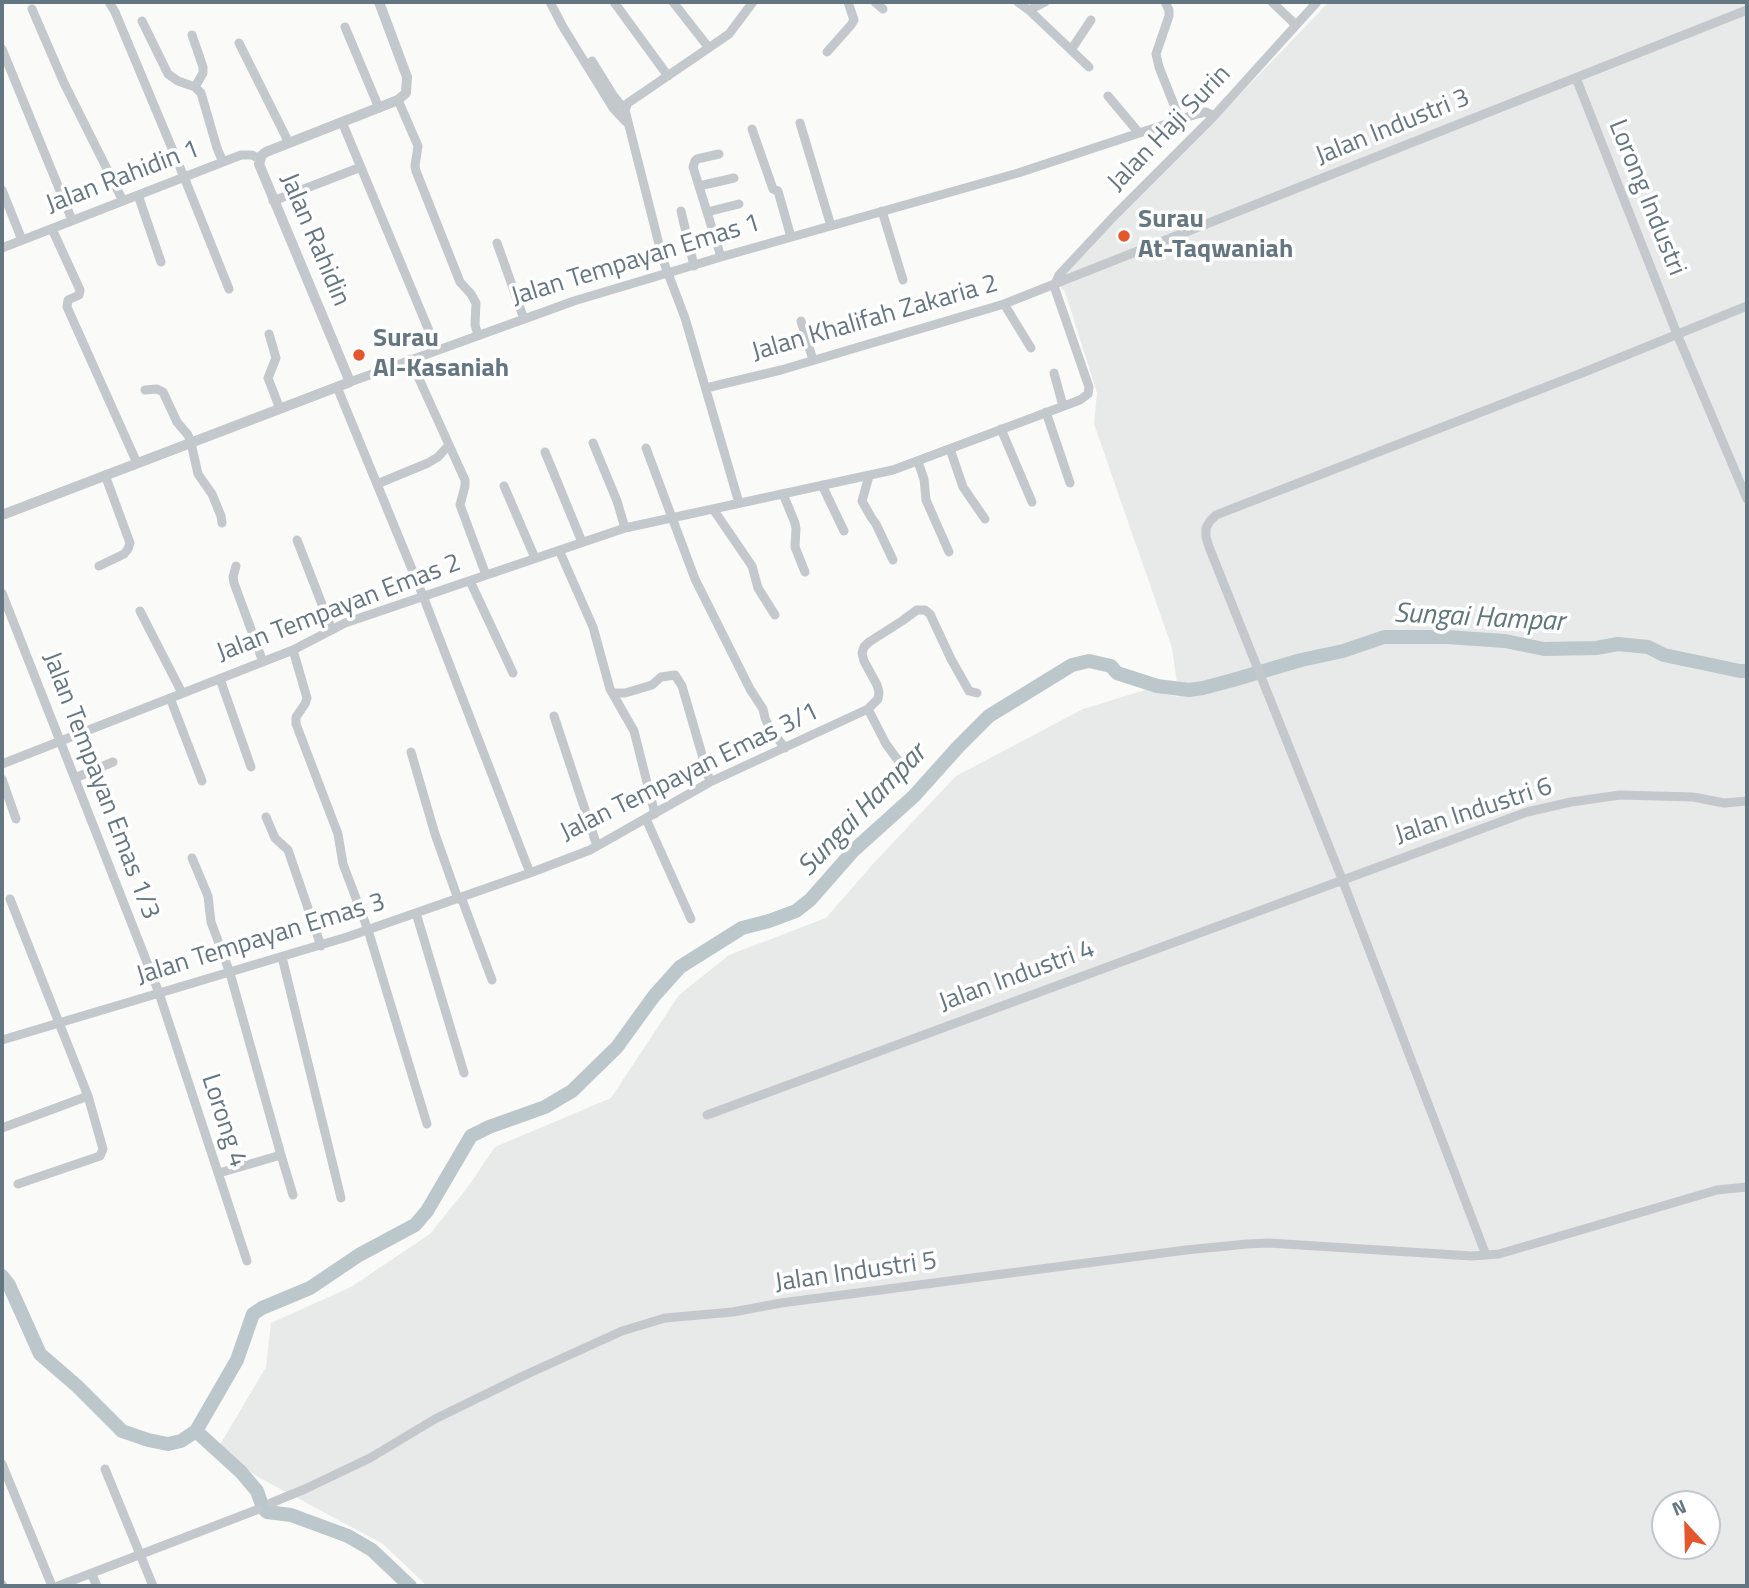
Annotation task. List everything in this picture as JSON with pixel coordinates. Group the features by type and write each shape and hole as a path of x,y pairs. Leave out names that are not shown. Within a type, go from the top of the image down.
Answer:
{"street":[{"path":"109,2 229,289"},
{"path":"380,2 407,77 406,93 398,100 418,146 415,166 460,282 476,303 475,325 478,335"},
{"path":"550,2 613,108 627,123"},
{"path":"614,2 668,76"},
{"path":"673,2 709,48"},
{"path":"739,503 685,318 663,260 625,110 628,103 729,34 753,2"},
{"path":"827,51 854,20 848,2"},
{"path":"875,2 883,9"},
{"path":"1018,2 1089,67"},
{"path":"1029,10 1045,2"},
{"path":"1166,2 1169,16 1156,60 1180,120"},
{"path":"1272,2 1296,25"},
{"name":"Jalan Haji Surin","path":"1054,286 1059,275 1214,116 1317,2"},
{"path":"32,9 64,83 123,201"},
{"name":"Jalan Industri 3","path":"1054,286 1747,10"},
{"path":"1071,50 1091,20"},
{"path":"142,21 168,74 195,87 201,93 223,162"},
{"path":"345,27 379,108"},
{"path":"192,35 203,73 195,87"},
{"path":"239,43 289,144"},
{"path":"2,49 72,220"},
{"path":"592,61 613,95 620,104 626,106"},
{"name":"Lorong Industri","path":"1576,78 1677,334 1747,499"},
{"path":"1108,96 1139,133"},
{"name":"Jalan Rahidin","path":"350,382 260,170 260,159 266,152 398,100"},
{"name":"Jalan Tempayan Emas 1","path":"2,515 411,359 574,301 1018,173 1204,112 1214,116"},
{"path":"342,122 437,350"},
{"path":"800,123 831,226"},
{"path":"752,129 773,188 778,191 791,237"},
{"name":"Jalan Rahidin 1","path":"2,248 223,162 247,154 260,159"},
{"path":"719,154 695,161 693,167 721,257"},
{"path":"273,201 361,167"},
{"path":"699,186 734,178"},
{"path":"2,190 22,240"},
{"path":"138,195 162,262"},
{"path":"707,212 739,204"},
{"path":"681,211 694,266"},
{"path":"882,211 903,280"},
{"path":"51,229 80,290 79,295 68,300 67,307 137,463"},
{"path":"497,243 524,319"},
{"name":"Jalan Khalifah Zakaria 2","path":"706,388 781,370 1004,304 1054,286"},
{"name":"Jalan Tempayan Emas 2","path":"2,764 293,650 345,623 582,542 625,528 869,476 918,462 1084,398 1089,387 1054,286"},
{"path":"1004,304 1031,348"},
{"path":"1747,306 1216,515 1206,528 1206,537 1486,1255 1499,1254 1717,1190 1747,1186"},
{"path":"802,321 813,360"},
{"path":"269,334 276,358 268,378 281,409"},
{"path":"411,359 465,483 461,508 486,575"},
{"path":"1054,373 1063,406"},
{"path":"337,387 423,596 530,873"},
{"path":"145,390 163,392 179,426 188,435 198,474 212,494 222,523"},
{"path":"1046,412 1070,483"},
{"path":"1001,429 1032,502"},
{"path":"593,443 625,528"},
{"path":"377,484 428,463 449,445"},
{"path":"646,448 695,579 750,689 763,709 770,729 785,748"},
{"path":"950,449 963,487 985,519"},
{"path":"545,452 582,542"},
{"path":"918,462 924,479 926,500 949,552"},
{"path":"99,566 124,554 130,543 104,475"},
{"path":"869,476 862,501 893,560"},
{"path":"822,485 844,531"},
{"path":"504,486 535,558"},
{"path":"783,494 795,523 795,547 806,572"},
{"path":"713,509 752,566 758,588 775,615"},
{"path":"297,540 332,630"},
{"path":"559,550 593,627 610,689 634,731 655,814"},
{"path":"236,566 234,583 263,662"},
{"path":"470,581 513,673"},
{"name":"Jalan Tempayan Emas 1/3","path":"2,593 159,993"},
{"path":"900,763 868,709 878,699 879,692 863,661 862,653 869,642 921,609 925,610 930,614 969,691 977,693"},
{"path":"140,611 182,693"},
{"path":"293,650 307,698 296,717 296,724 338,834 343,864 368,930 427,1124"},
{"path":"613,693 652,685 661,677 675,675 682,686 710,782"},
{"path":"220,678 250,768"},
{"path":"170,698 202,781"},
{"name":"Jalan Tempayan Emas 3/1","path":"530,873 597,846 710,782 868,709"},
{"path":"554,716 597,846"},
{"path":"411,752 435,834 492,980"},
{"path":"75,778 113,762"},
{"path":"2,779 16,819"},
{"name":"Jalan Industri 6","path":"1342,880 1527,812 1571,802 1633,795 1693,797 1724,803 1747,801"},
{"path":"267,817 275,838 288,850 321,946"},
{"path":"646,819 691,919"},
{"path":"192,858 208,896 211,922 230,973 293,1195"},
{"name":"Jalan Tempayan Emas 3","path":"2,1040 321,946 530,873"},
{"name":"Jalan Industri 4","path":"706,1115 1342,880"},
{"path":"10,899 88,1096 103,1149 100,1156 18,1184"},
{"path":"416,913 464,1073"},
{"path":"282,957 341,1198"},
{"name":"Lorong 4","path":"159,993 247,1261"},
{"path":"2,1128 88,1096"},
{"path":"219,1172 281,1155"},
{"name":"Jalan Industri 5","path":"271,1503 370,1458 435,1419 523,1376 622,1331 665,1318 733,1312 781,1303 1247,1244 1486,1255"},
{"path":"2,1465 55,1586 259,1509"},
{"path":"105,1469 153,1586"},
{"path":"91,1573 97,1586"}],"shaded area":[{"path":"1329,2 1747,2 1747,1586 427,1586 383,1544 258,1477 218,1448 266,1367 271,1323 351,1287 430,1234 470,1184 495,1147 611,1098 679,995 729,955 826,918 956,776 1083,709 1145,690 1179,697 1172,648 1094,424 1097,393 1065,292 1053,279 1221,114"}],"waterway":[{"name":"Sungai Hampar","path":"196,1431 237,1360 253,1314 310,1288 359,1255 415,1225 427,1211 471,1136 545,1107 572,1091 617,1047 654,996 680,967 742,928 796,911 810,900 854,850 914,796 989,716 1072,665 1089,661 1111,666 1117,673 1157,686 1189,690 1343,651 1384,637 1447,637 1505,641 1544,649 1596,648 1618,644 1648,647 1664,655 1747,671"},
{"name":"Sungai Hampar","path":"2,1276 9,1285 40,1354 122,1431 168,1444 181,1441 196,1431 241,1472 257,1491 267,1512 291,1515 348,1536 372,1550 410,1586"}],"place":[{"name":"Surau At-Taqwaniah","path":"1124,236"},
{"name":"Surau Al-Kasaniah","path":"359,355"}]}
